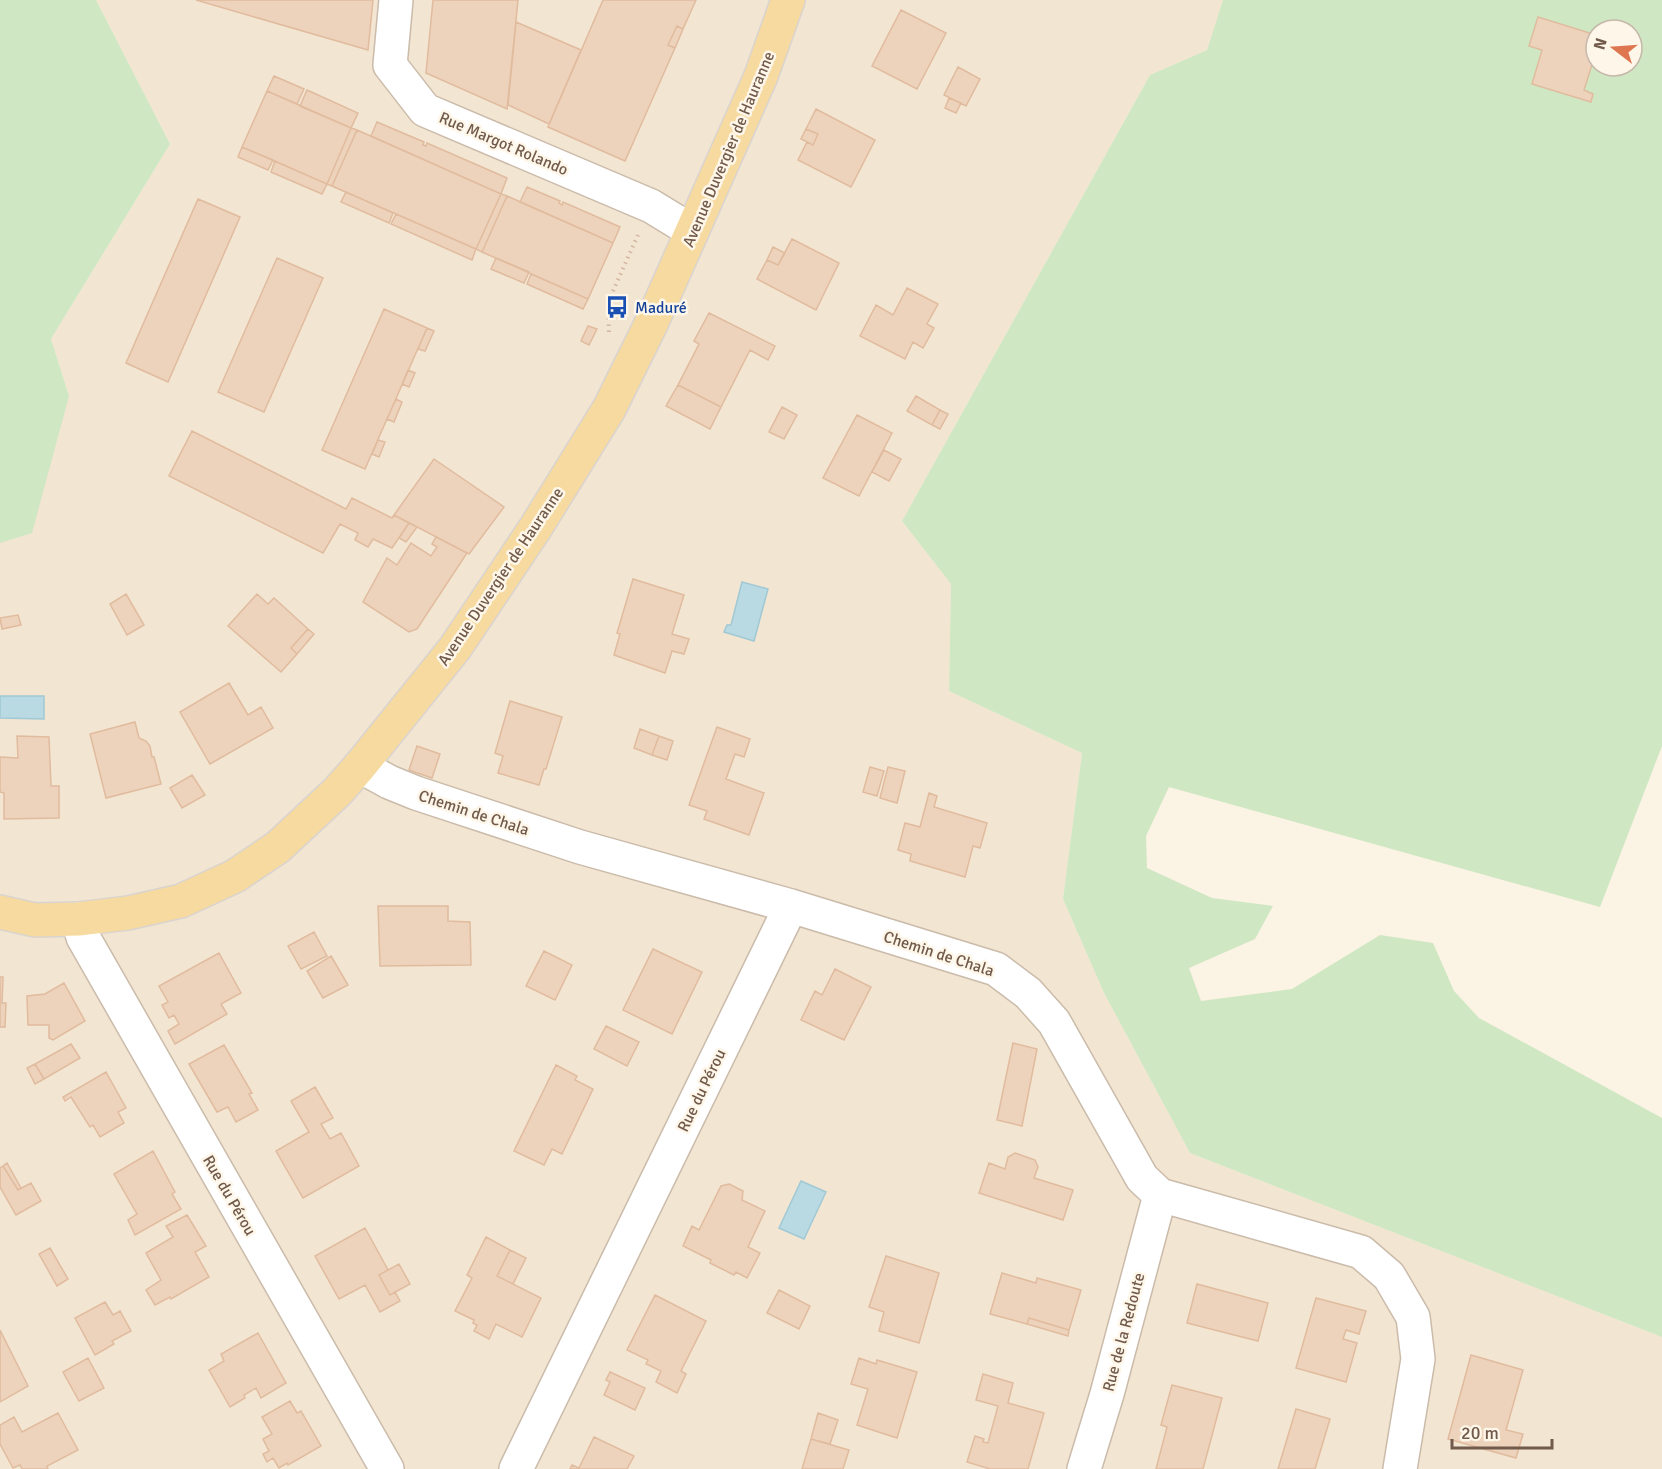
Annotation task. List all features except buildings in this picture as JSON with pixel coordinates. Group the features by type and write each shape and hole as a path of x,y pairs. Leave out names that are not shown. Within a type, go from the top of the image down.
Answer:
{"main road":[{"name":"Avenue Duvergier de Hauranne","path":"0,912 34,920 78,918 128,913 181,901 234,876 278,847 337,792 360,766 455,648 609,409 651,324 762,76 788,0"}],"street":[{"name":"Rue Margot Rolando","path":"396,0 390,65 425,110 651,206 693,231"},
{"name":"Chemin de Chala","path":"360,766 389,782 416,793 580,847 791,906 996,969 1028,993 1054,1022 1142,1178 1160,1195"},
{"name":"Rue du Pérou","path":"516,1469 791,906"},
{"name":"Rue du Pérou","path":"78,918 83,937 387,1469"},
{"name":"Rue de la Redoute","path":"1084,1469 1107,1394 1160,1195"},
{"path":"1160,1195 1361,1252 1389,1276 1413,1317 1418,1359 1400,1469"}],"path":[{"path":"609,335 608,302 651,206"}],"shaded area":[{"path":"96,0 1223,0 1207,50 1150,75 902,521 951,584 949,691 1082,753 1063,899 1104,993 1190,1153 1662,1337 1662,1469 0,1469 0,543 69,396 51,339 170,144"}],"green space":[{"path":"0,0 96,0 170,144 51,339 69,396 32,533 0,543"},
{"path":"1223,0 1662,0 1662,746 1600,907 1169,787 1146,836 1147,868 1212,898 1273,906 1255,939 1189,968 1201,1001 1292,989 1380,935 1433,943 1454,991 1479,1018 1662,1118 1662,1337 1190,1153 1104,993 1063,899 1082,753 949,691 951,584 902,521 1150,75 1207,50"}],"water":[{"path":"742,582 768,589 754,641 724,632 727,625 731,625"},
{"path":"0,696 44,696 44,719 0,718"},
{"path":"801,1181 826,1192 804,1239 779,1228"}],"place":[{"name":"Maduré","path":"617,307"}]}
